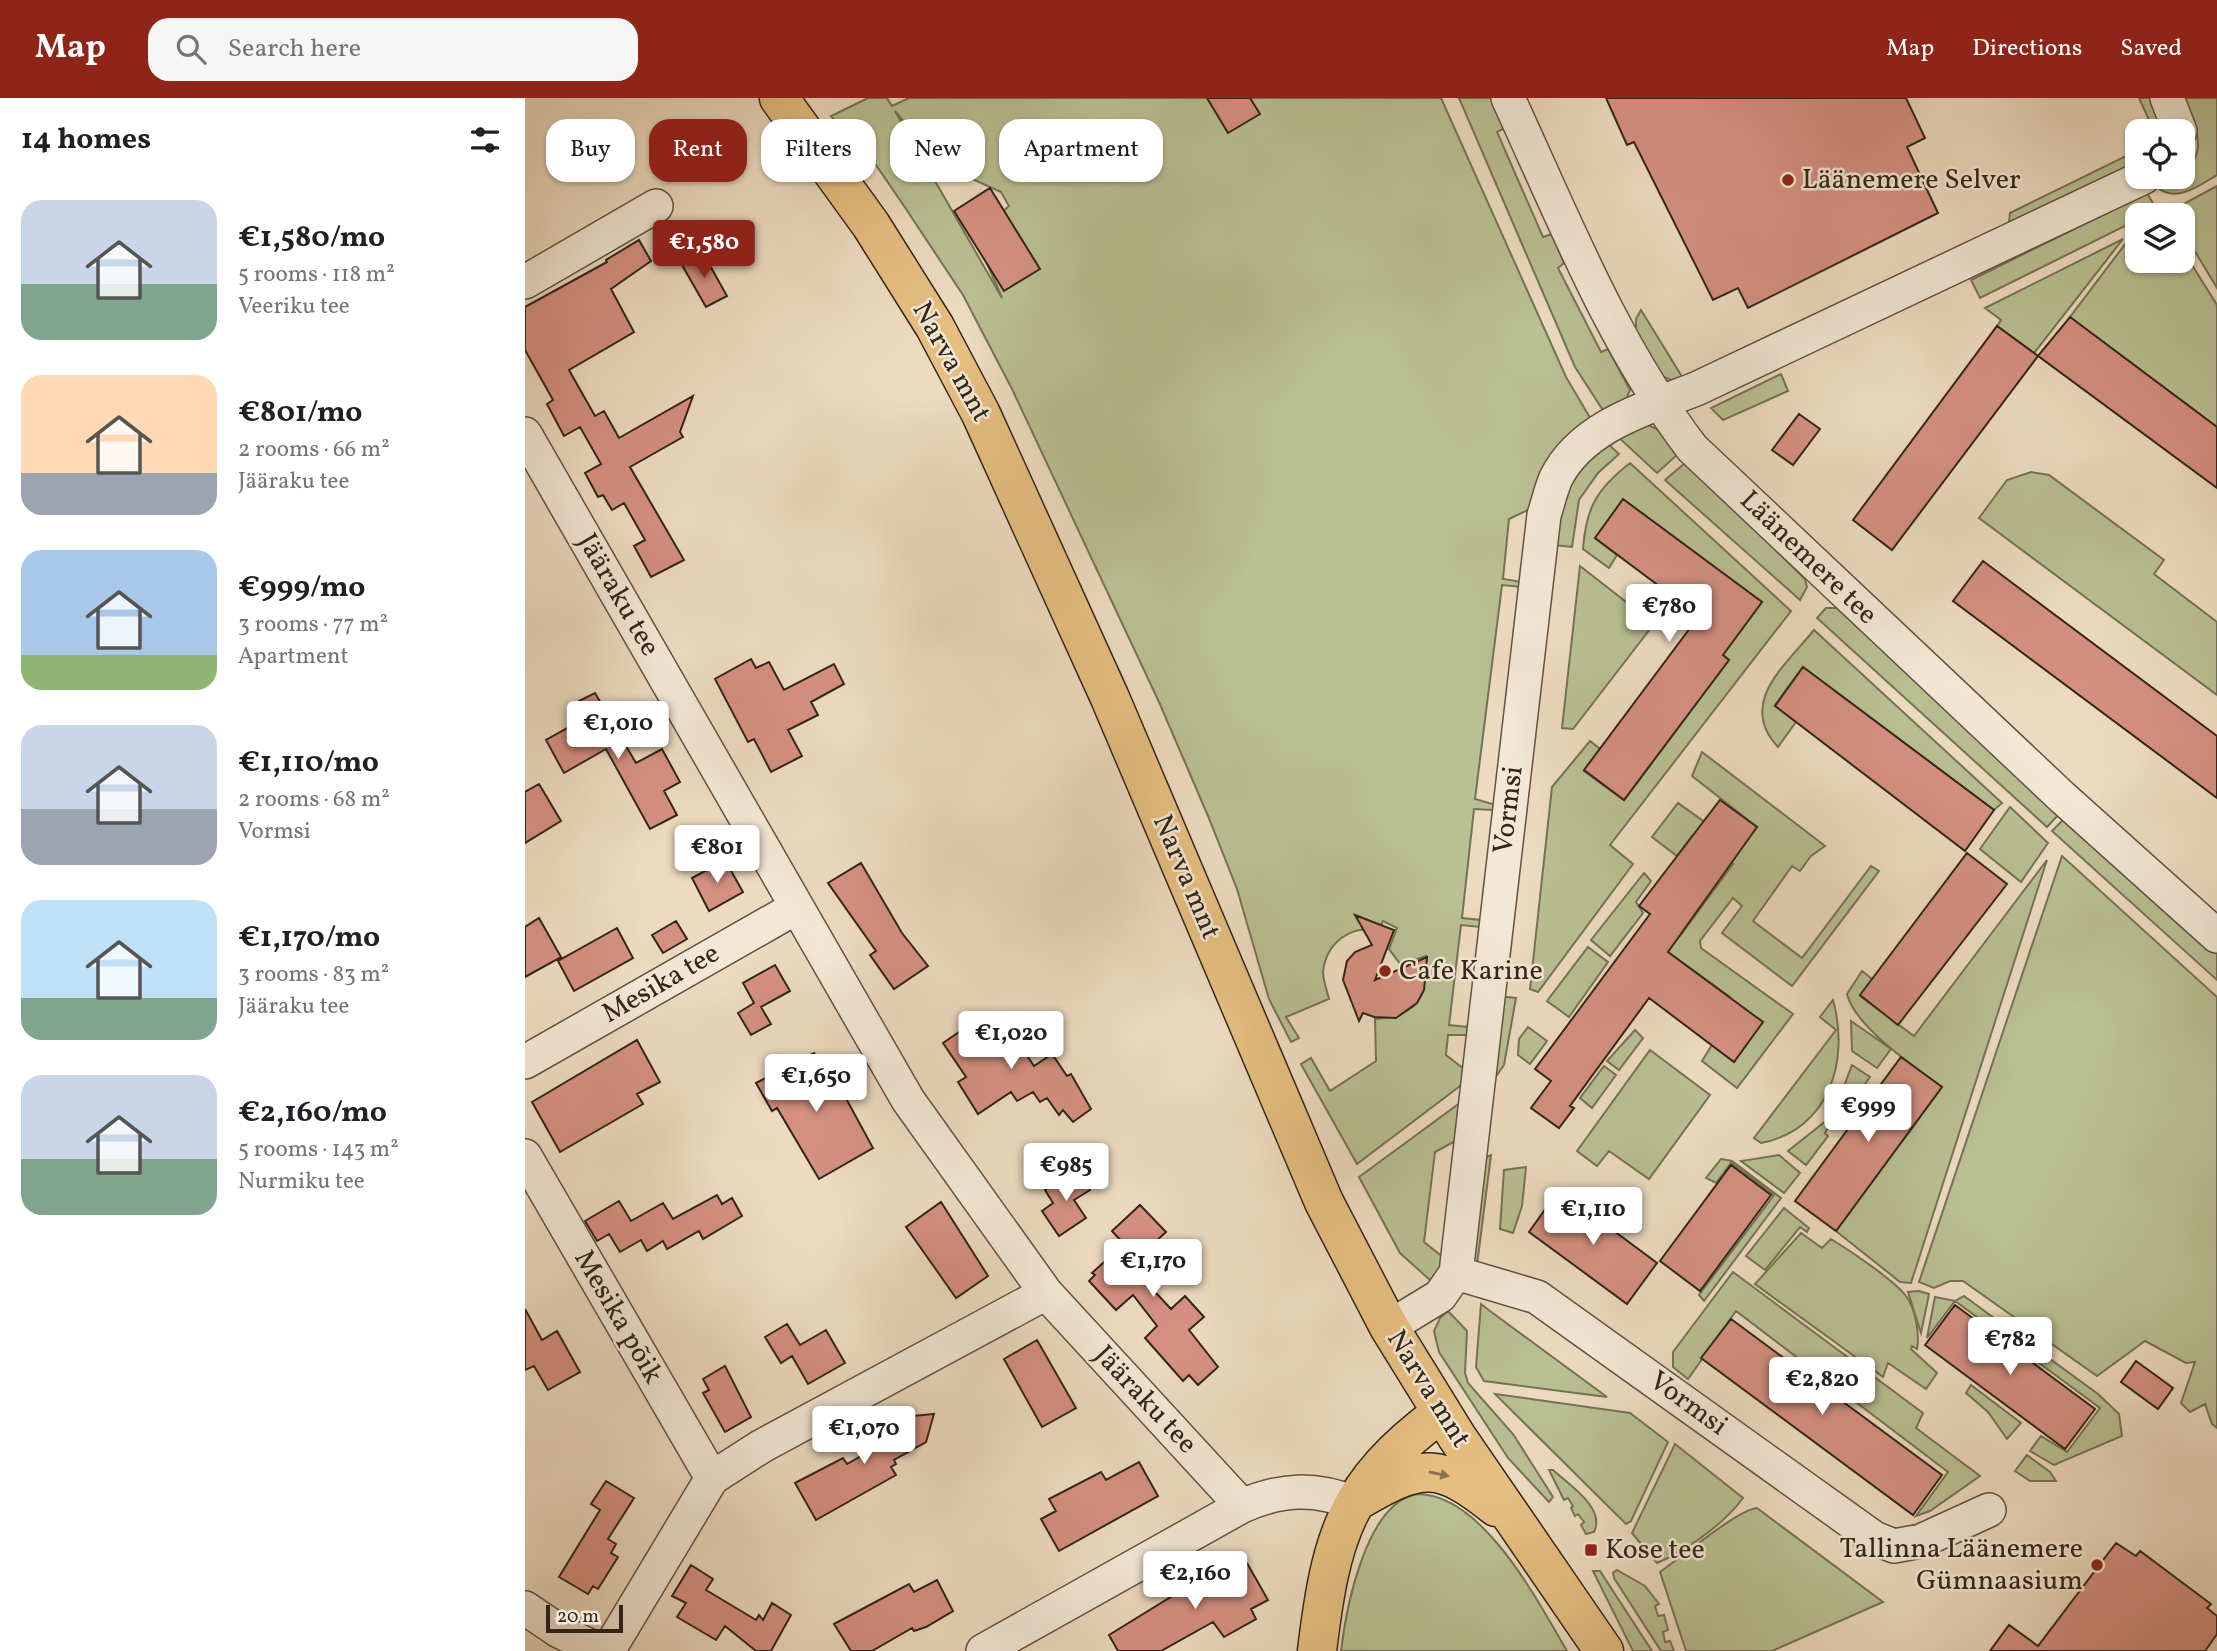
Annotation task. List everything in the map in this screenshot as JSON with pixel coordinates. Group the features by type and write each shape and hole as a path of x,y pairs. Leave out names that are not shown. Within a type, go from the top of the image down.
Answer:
{"main road":[{"name":"Narva mnt","path":"779,98 871,225 935,327 981,414 1110,698 1324,1202 1389,1327 1441,1413 1604,1651"},
{"path":"1317,1651 1330,1560 1354,1503 1391,1454 1441,1413"},
{"path":"1354,1503 1396,1479 1417,1472 1437,1473 1467,1485 1522,1528"}],"street":[{"name":"Läänemere tee","path":"1508,98 1613,322 1658,404 1692,448 1826,578 2062,797 2217,936"},
{"path":"2167,98 2175,119"},
{"name":"Vormsi","path":"1989,1510 1921,1541 1894,1546 1874,1538 1537,1297 1456,1273 1544,515 1557,477 1575,452 1631,413 1696,389 2125,186"},
{"path":"525,282 656,206"},
{"name":"Jääraku tee","path":"525,434 908,1100 1046,1293 1242,1506"},
{"name":"Mesika tee","path":"525,1062 797,907"},
{"name":"Mesika põik","path":"525,1156 712,1478"},
{"path":"1389,1327 1440,1296 1456,1273"},
{"path":"608,1651 712,1478 762,1447 1046,1293"},
{"path":"983,1651 1242,1506 1271,1494 1327,1492 1354,1503"},
{"path":"525,1608 559,1631 600,1651"}],"green space":[{"path":"868,98 887,98 892,106 909,98 1441,98 1566,377 1592,421 1530,509 1509,519 1503,579 1522,582 1521,587 1502,585 1475,799 1496,805 1493,810 1474,809 1462,918 1481,920 1480,927 1461,925 1449,1025 1468,1027 1469,1035 1448,1035 1446,1055 1464,1069 1464,1083 1357,1164 1301,1064 1311,1058 1330,1091 1376,1061 1375,1019 1402,1014 1417,1002 1425,983 1426,956 1401,965 1389,949 1397,928 1383,921 1378,931 1358,930 1341,938 1329,952 1323,972 1329,999 1286,1017 1299,1038 1291,1042 1269,999 1237,889 1208,816 1159,702 1012,389 963,295 876,165 876,119 834,119 831,116","holes":["895,111 902,119 985,119 985,182 979,182 1001,192 1009,206 975,236 1002,298 936,182 890,182 890,119 900,119"]},
{"path":"1459,98 1491,98 1505,128 1497,132 1543,237 1552,234 1564,263 1558,268 1601,352 1608,349 1630,390 1623,406 1606,415 1575,367"},
{"path":"2139,98 2154,98 2163,119 2149,119"},
{"path":"2184,98 2217,98 2217,175 2195,188 2198,141 2195,119"},
{"path":"2125,156 2125,170 2009,222 2010,213"},
{"path":"2217,186 2217,288 2195,252 2195,203 2185,203"},
{"path":"2160,189 2192,189 2173,194"},
{"path":"2147,193 2153,203 2127,203"},
{"path":"2125,204 2125,226 1980,298 1971,280"},
{"path":"2123,239 2034,353 1997,326 2001,320 1985,308"},
{"path":"2125,244 2125,273 2195,273 2195,270 2217,305 2217,427 2070,317"},
{"path":"1641,310 1684,380 1673,381 1662,376 1636,331 1636,319"},
{"path":"1781,374 1788,391 1723,420 1711,408"},
{"path":"1648,425 1657,429 1678,454 1657,473 1617,436"},
{"path":"1606,442 1619,454 1598,473 1579,500 1572,547 1553,545 1569,481"},
{"path":"1686,462 1805,579 1807,587 1800,600 1665,480"},
{"path":"1630,463 1791,611 1610,845 1633,864 1538,992 1530,989 1552,787 1590,741 1600,749 1584,771 1624,800 1729,660 1723,655 1762,602 1624,500 1595,538 1617,555 1609,568 1583,549 1587,522 1595,500 1609,482"},
{"path":"2031,472 2049,475 2164,560 2154,574 2217,622 2217,695 1979,518 2007,480"},
{"path":"1580,566 1648,619 1650,629 1573,729 1562,728"},
{"path":"1826,608 1837,608 2060,813 2047,827 1817,618"},
{"path":"1814,630 2002,803 1994,810 1803,667 1775,705 1796,722 1778,747 1767,731 1762,715 1764,700 1779,671"},
{"path":"1702,752 1825,846 1811,856 1800,871 1792,866 1753,921 1802,958 1871,866 1879,871 1792,986 1722,933 1742,906 1733,898 1700,941 1701,948 1793,1014 1737,1088 1702,1061 1712,1045 1734,1061 1730,997 1657,944 1680,936 1733,864 1693,835 1677,856 1652,837 1678,803 1741,848 1757,827 1692,776"},
{"path":"2010,807 2048,843 2021,882 1980,849"},
{"path":"2067,816 2217,954 2217,980 2052,831"},
{"path":"2062,856 2217,997 2217,1428 2212,1424 2205,1404 2190,1412 2181,1403 2195,1362 2186,1363 2145,1341 2097,1376 1963,1281 1950,1281 1934,1288 1919,1282"},
{"path":"2047,860 1911,1283 1900,1282 1836,1231 1942,1087 1873,1033 1852,1007 1847,994 1862,971 1872,979 1860,996 1914,1036"},
{"path":"1644,873 1651,881 1636,902 1643,913 1610,956 1591,940"},
{"path":"1588,947 1608,962 1569,1017 1547,1001"},
{"path":"1498,996 1516,998 1504,1065 1489,1086"},
{"path":"1833,1000 1838,1023 1838,1046 1836,1069 1829,1090 1818,1108 1803,1124 1784,1136 1761,1143 1754,1138 1836,1030 1820,1017"},
{"path":"1851,1021 1891,1049 1877,1068 1852,1051"},
{"path":"1528,1027 1547,1041 1530,1064 1518,1055 1519,1039"},
{"path":"1635,1030 1643,1038 1619,1070 1607,1061"},
{"path":"1650,1050 1710,1095 1649,1179 1609,1151 1597,1166 1577,1151"},
{"path":"1852,1065 1870,1077 1848,1107 1844,1105 1839,1113 1835,1110"},
{"path":"1604,1066 1616,1075 1592,1108 1580,1098"},
{"path":"1464,1100 1459,1139 1435,1152 1424,1242 1444,1258 1441,1273 1431,1281 1400,1253 1359,1177"},
{"path":"1827,1120 1831,1123 1825,1133 1828,1136 1806,1165 1788,1151"},
{"path":"1491,1155 1477,1265 1472,1261 1479,1160"},
{"path":"1779,1155 1800,1173 1784,1193 1741,1161"},
{"path":"1721,1159 1732,1161 1781,1198 1704,1301 1699,1295 1774,1195 1731,1163 1716,1183 1706,1178"},
{"path":"1526,1167 1522,1206 1513,1233 1500,1229 1504,1170"},
{"path":"1784,1208 1809,1228 1807,1232 1800,1227 1765,1270 1746,1256"},
{"path":"1801,1233 1822,1248 1831,1239 1882,1274 1906,1296 1912,1307 1917,1329 1917,1349 1912,1346 1911,1349 1937,1373 1926,1389 1888,1363 1883,1377 1755,1284"},
{"path":"1733,1272 1923,1413 1916,1428 1980,1476 1930,1511 1916,1516 1948,1472 1736,1311 1688,1379 1673,1367 1673,1352"},
{"path":"1908,1292 1929,1294 1921,1333"},
{"path":"1964,1296 2098,1394 2119,1414 2122,1436 2054,1465 2030,1451 2041,1436 2067,1452 2100,1408 1955,1301"},
{"path":"1935,1297 1955,1301 1927,1338"},
{"path":"1481,1304 1607,1397 1484,1381 1476,1367"},
{"path":"1448,1311 1467,1331 1465,1373 1468,1383 1513,1434 1553,1497 1549,1502 1508,1458 1439,1352 1434,1331 1440,1318"},
{"path":"1971,1385 2021,1423 2007,1439 1988,1412 1966,1393"},
{"path":"1495,1394 1630,1413 1668,1442 1631,1521 1626,1524"},
{"path":"1675,1444 1743,1498 1704,1536 1657,1563 1632,1533"},
{"path":"2027,1455 2050,1472 2056,1481 2030,1481 2015,1471"},
{"path":"1549,1470 1553,1470 1591,1506 1595,1514 1594,1532 1586,1534 1581,1525 1584,1522 1578,1514 1575,1516 1568,1498 1564,1500"},
{"path":"1419,1494 1443,1499 1465,1512 1487,1532 1525,1580 1567,1651 1341,1651 1354,1584 1372,1535 1385,1515 1401,1501"},
{"path":"1757,1508 1883,1602 1772,1651 1686,1651 1660,1572 1723,1525"},
{"path":"1617,1570 1645,1586 1659,1604 1655,1606 1658,1616 1664,1615 1668,1630 1663,1632 1665,1642 1670,1641 1674,1651 1661,1651 1614,1578 1613,1573"},
{"path":"1593,1571 1600,1571 1652,1651 1633,1651"}],"building":[{"path":"1207,98 1250,98 1260,114 1228,133"},
{"name":"Läänemere Selver","path":"1606,98 1906,98 1925,138 1907,147 1938,213 1748,308 1738,288 1713,300 1634,142 1627,145"},
{"path":"990,188 1040,269 1004,291 954,211"},
{"path":"639,240 651,261 611,289 634,332 569,370 595,416 604,411 619,438 693,396 680,432 683,437 630,467 684,560 651,577 634,546 645,540 624,503 612,510 603,495 598,497 585,473 601,464 580,427 564,436 547,404 553,400 525,350 525,307 607,262 606,260"},
{"path":"703,253 727,296 706,307 682,265"},
{"path":"2070,317 2217,427 2217,488 2038,356"},
{"path":"1997,326 2038,356 1892,550 1853,520"},
{"path":"1799,414 1820,429 1793,465 1772,450"},
{"path":"1623,499 1762,602 1723,655 1729,660 1624,800 1584,770 1699,616 1595,538"},
{"path":"1983,561 2217,736 2217,798 1953,601"},
{"path":"751,659 756,668 769,662 784,690 834,664 844,684 811,702 818,715 788,730 802,756 771,772 754,739 748,742 715,679"},
{"path":"1803,667 1994,810 1965,851 1775,706"},
{"path":"595,693 636,763 662,749 680,782 664,791 677,815 650,829 606,749 564,773 546,740 582,720 583,722 589,719 579,701"},
{"path":"539,784 561,821 525,843 525,792"},
{"path":"1720,800 1757,827 1668,952 1763,1022 1734,1062 1649,998 1570,1106 1574,1108 1559,1128 1531,1108 1551,1081 1535,1069 1650,914 1639,906"},
{"path":"1967,853 2007,884 1898,1025 1860,995"},
{"path":"725,860 743,892 709,911 692,878"},
{"path":"861,863 902,933 928,966 894,989 870,955 876,951 828,883"},
{"name":"Cafe Karine","path":"1355,915 1394,930 1375,980 1427,957 1424,990 1417,1003 1396,1018 1374,1017 1363,1013 1359,1021 1343,980 1347,961 1355,952 1372,945"},
{"path":"539,918 561,957 525,977 525,927"},
{"path":"676,921 687,939 663,953 652,935"},
{"path":"617,928 633,958 574,991 558,961"},
{"path":"775,965 790,991 761,1007 771,1024 751,1035 738,1013 754,1003 743,983"},
{"path":"1001,1016 1034,1066 1052,1054 1067,1076 1071,1074 1091,1109 1073,1122 1063,1110 1059,1115 1047,1098 1040,1102 1033,1092 1017,1101 1011,1092 978,1114 958,1082 966,1077 943,1043 968,1026 973,1034"},
{"path":"637,1040 660,1082 637,1094 643,1104 560,1152 532,1102"},
{"path":"814,1053 818,1059 823,1056 873,1148 819,1179 777,1108 772,1111 756,1083"},
{"path":"1901,1057 1942,1087 1836,1231 1795,1201"},
{"path":"1731,1165 1771,1195 1700,1291 1660,1261"},
{"path":"1076,1169 1090,1190 1074,1200 1086,1218 1059,1236 1042,1211 1053,1203 1045,1190"},
{"path":"1559,1190 1657,1263 1627,1304 1529,1232"},
{"path":"717,1195 722,1204 732,1198 742,1216 703,1239 699,1231 667,1249 663,1241 647,1251 641,1240 620,1252 609,1234 597,1241 585,1221 619,1201 631,1221 663,1203 673,1219"},
{"path":"941,1202 988,1276 956,1298 906,1227"},
{"path":"1140,1205 1166,1232 1130,1265 1171,1309 1185,1296 1204,1317 1189,1330 1218,1367 1198,1385 1189,1375 1183,1381 1145,1338 1157,1326 1133,1295 1116,1310 1089,1281 1095,1275 1092,1273 1124,1244 1112,1231"},
{"path":"1955,1305 2095,1409 2065,1449 1925,1345"},
{"path":"525,1309 542,1340 557,1331 580,1372 548,1390 534,1366 525,1370"},
{"path":"1731,1319 1942,1475 1913,1515 1701,1358"},
{"path":"787,1324 800,1345 826,1330 845,1363 808,1384 792,1356 781,1363 765,1337"},
{"path":"1037,1340 1076,1408 1042,1427 1004,1359"},
{"path":"2136,1361 2173,1388 2158,1409 2121,1382"},
{"path":"725,1366 751,1417 725,1432 703,1393 709,1390 703,1379"},
{"path":"910,1411 913,1416 934,1414 926,1442 894,1460 896,1464 891,1467 896,1475 816,1520 795,1483 843,1458 847,1464 882,1444 875,1431"},
{"path":"1139,1462 1158,1496 1059,1551 1041,1519 1056,1511 1049,1499 1101,1472 1106,1480"},
{"path":"606,1481 634,1498 608,1539 616,1544 611,1553 618,1557 598,1589 593,1586 588,1594 559,1577 600,1510 591,1504"},
{"path":"2116,1543 2136,1556 2140,1551 2211,1604 2207,1608 2217,1616 2217,1634 2205,1651 1990,1651 2009,1625 2038,1646"},
{"path":"1226,1563 1231,1572 1247,1563 1268,1600 1251,1609 1256,1619 1224,1637 1213,1622 1161,1651 1118,1651 1109,1635"},
{"path":"691,1565 713,1579 706,1590 756,1620 759,1615 763,1620 772,1603 791,1615 771,1651 756,1651 725,1626 716,1640 677,1617 686,1603 672,1596"},
{"path":"937,1580 953,1611 926,1627 914,1631 912,1628 872,1651 851,1651 834,1624 909,1584 914,1592"}],"place":[{"name":"Läänemere Selver","path":"1788,180"},
{"name":"Cafe Karine","path":"1385,971"},
{"name":"Kose tee","path":"1591,1550"},
{"name":"Tallinna Läänemere Gümnaasium","path":"2097,1565"}]}
